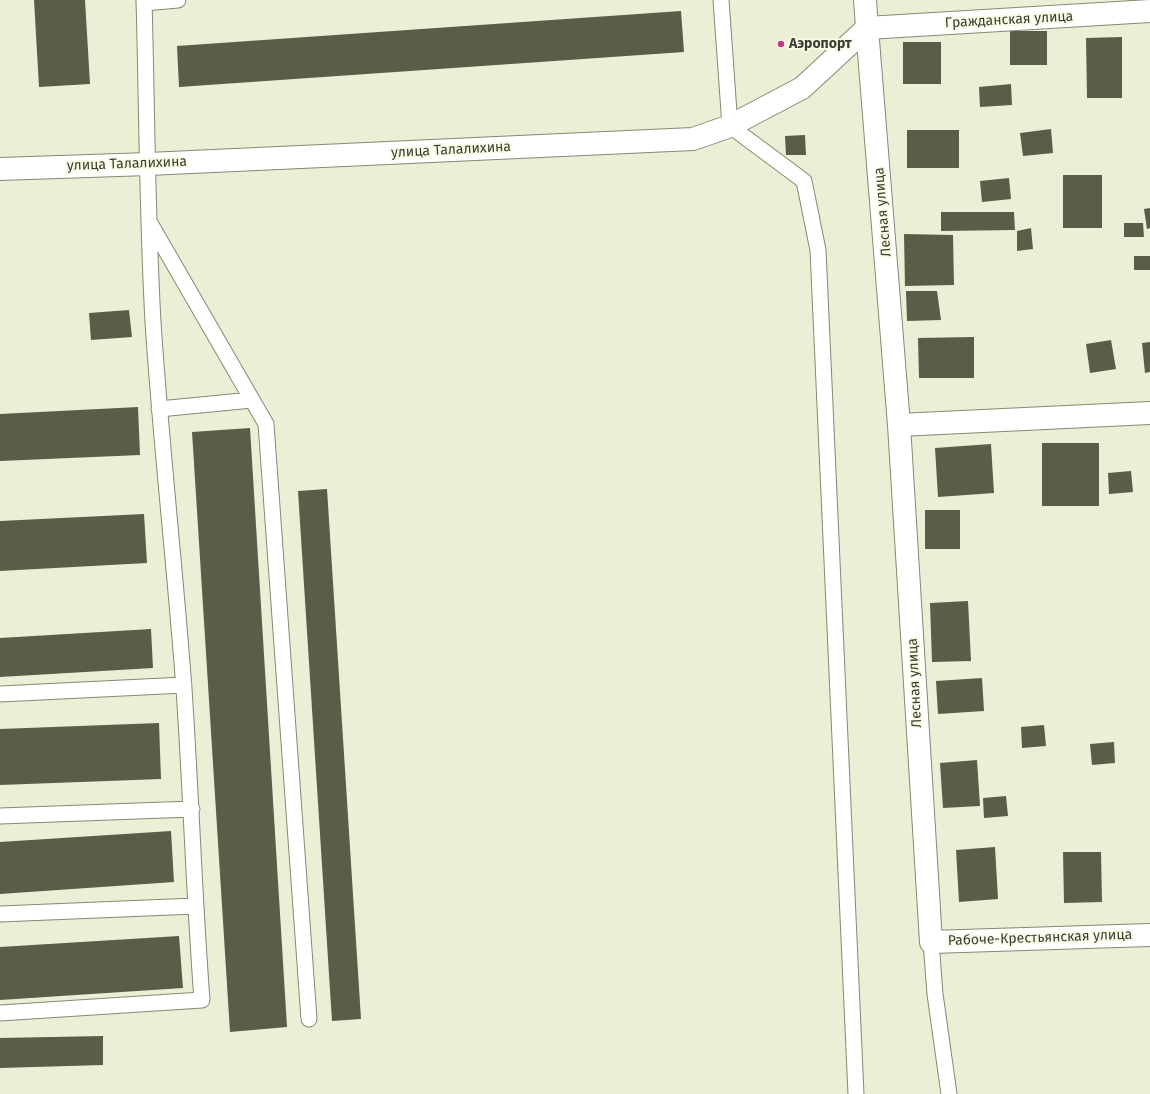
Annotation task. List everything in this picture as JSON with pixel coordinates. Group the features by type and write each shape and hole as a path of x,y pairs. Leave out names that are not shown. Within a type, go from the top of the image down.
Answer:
{"street":[{"name":"Лесная улица","path":"864,0 899,425 931,942"},
{"name":"Гражданская улица","path":"867,28 1150,11"},
{"name":"улица Талалихина","path":"0,169 148,164 693,139 730,126 802,88 867,28"},
{"path":"899,425 1150,413"},
{"name":"Рабоче-Крестьянская улица","path":"931,942 1150,935"}],"lane":[{"path":"0,1013 202,1000 194,906 192,809 184,685 159,408 149,220 144,1 178,0"},
{"path":"721,0 730,126 804,181 818,250 856,1094"},
{"path":"149,220 266,424 309,1019"},
{"path":"159,408 252,400"},
{"path":"0,694 184,685"},
{"path":"0,816 192,809"},
{"path":"0,914 194,906"},
{"path":"931,942 934,994 949,1094"}],"building":[{"path":"34,0 85,0 90,84 39,87"},
{"path":"681,11 684,52 179,87 177,46"},
{"path":"1010,31 1047,31 1047,65 1010,65"},
{"path":"1122,37 1122,98 1087,98 1086,38"},
{"path":"903,42 941,42 941,84 903,84"},
{"path":"1011,84 1012,105 980,107 979,87"},
{"path":"1051,129 1053,153 1023,156 1020,133"},
{"path":"907,130 959,130 959,168 907,168"},
{"path":"805,135 806,155 786,155 785,136"},
{"path":"1063,175 1102,175 1102,228 1063,228"},
{"path":"1009,178 1011,199 982,202 980,181"},
{"path":"1150,208 1150,228 1147,229 1144,209"},
{"path":"941,212 1014,212 1015,230 941,231"},
{"path":"1124,223 1143,223 1144,237 1124,237"},
{"path":"1031,228 1033,249 1017,251 1017,231"},
{"path":"904,234 953,235 954,285 905,286"},
{"path":"1134,256 1150,256 1150,270 1134,270"},
{"path":"906,291 937,291 941,320 907,321"},
{"path":"129,310 132,337 91,340 89,313"},
{"path":"974,337 974,378 919,378 918,338"},
{"path":"1111,340 1116,369 1090,373 1086,344"},
{"path":"1150,342 1150,372 1145,373 1142,343"},
{"path":"138,407 140,455 0,461 0,414"},
{"path":"250,428 287,1027 230,1032 192,432"},
{"path":"1042,443 1099,443 1099,506 1042,506"},
{"path":"991,444 994,493 938,497 935,448"},
{"path":"1131,471 1133,492 1109,494 1108,473"},
{"path":"327,489 361,1019 332,1021 298,491"},
{"path":"925,510 960,510 960,549 925,549"},
{"path":"144,514 147,563 0,571 0,521"},
{"path":"968,601 971,661 932,662 930,603"},
{"path":"151,629 153,668 0,677 0,638"},
{"path":"982,678 984,711 938,714 936,681"},
{"path":"159,723 161,779 0,785 0,729"},
{"path":"1044,725 1046,746 1022,748 1021,727"},
{"path":"1114,742 1115,763 1092,765 1090,744"},
{"path":"977,760 980,806 943,808 940,763"},
{"path":"1006,796 1008,816 984,818 983,798"},
{"path":"171,831 174,882 0,894 0,842"},
{"path":"995,847 998,899 959,902 956,850"},
{"path":"1063,852 1101,852 1102,902 1064,903"},
{"path":"179,936 183,988 0,1000 0,947"},
{"path":"103,1036 103,1065 0,1068 0,1038"}],"place":[{"name":"Аэропорт","path":"781,44"}]}
